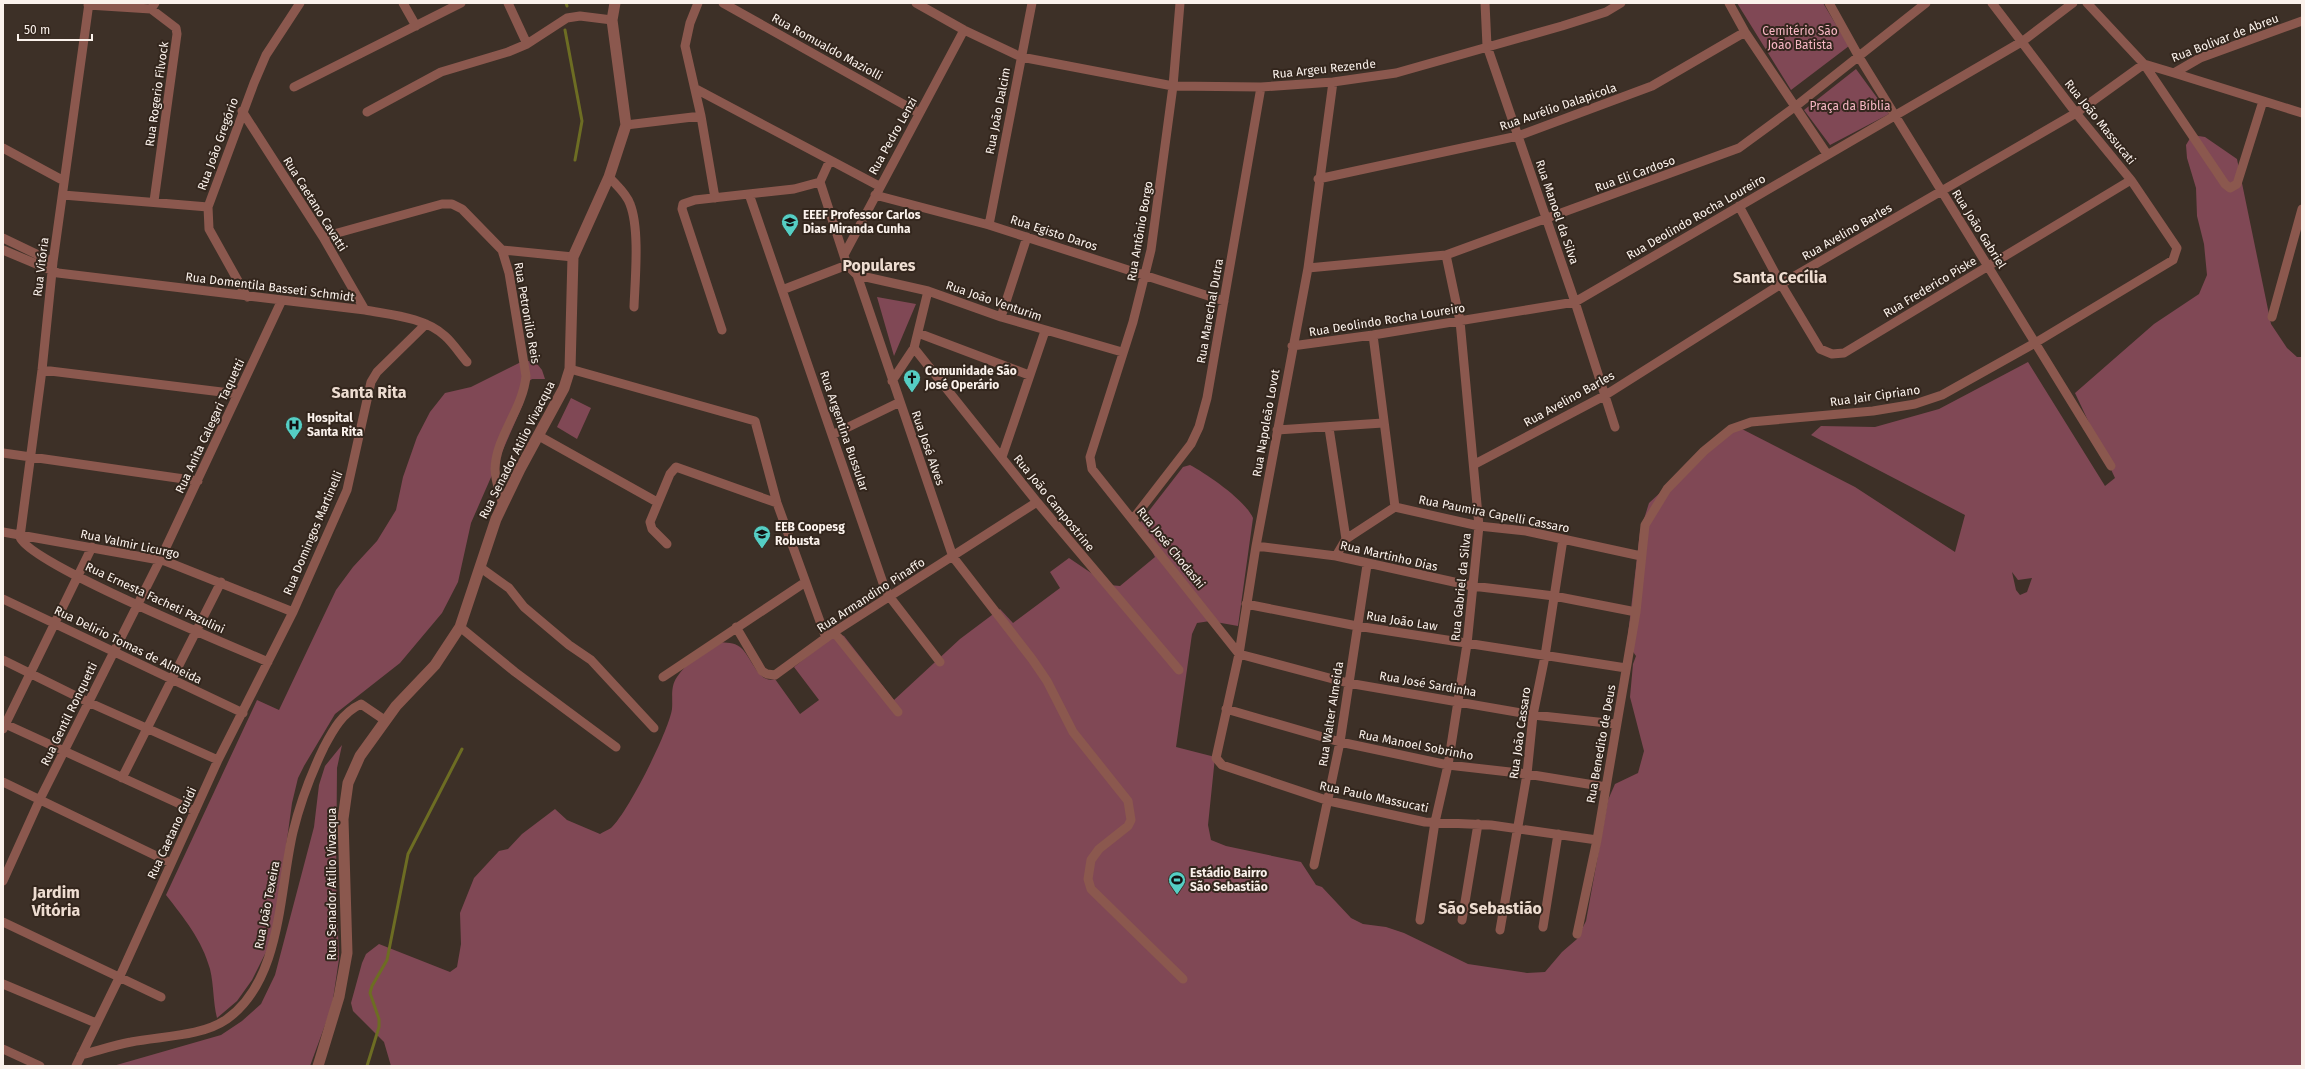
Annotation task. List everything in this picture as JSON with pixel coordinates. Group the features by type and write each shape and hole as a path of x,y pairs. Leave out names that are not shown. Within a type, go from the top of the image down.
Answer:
{"street":[{"name":"Rua João Gregório","path":"247,297 209,229 208,207 242,111 266,55 300,3"},
{"path":"403,3 416,26"},
{"path":"294,87 461,3"},
{"path":"508,3 527,44"},
{"name":"Rua Senador Atilio Vivacqua","path":"318,1066 341,988 346,952 343,819 345,798 350,777 360,756 396,706 435,665 460,627 481,568 492,531 503,505 520,469 564,388 570,369 573,257 609,177 626,125 612,20 615,3"},
{"path":"698,3 690,23 685,46 696,89 715,198"},
{"name":"Rua Romualdo Maziolli","path":"723,3 919,113"},
{"name":"Rua Argeu Rezende","path":"916,3 964,30 1021,56 1173,86 1261,87 1333,82 1396,73 1569,24 1606,12 1621,3"},
{"name":"Rua João Dalcim","path":"989,224 1032,3"},
{"name":"Rua Antônio Borgo","path":"1090,456 1122,352 1133,322 1152,242 1173,86 1180,3"},
{"name":"Rua Manoel da Silva","path":"1485,3 1487,46 1575,302 1615,427"},
{"path":"1729,3 1745,32 1827,154"},
{"name":"Rua João Gabriel","path":"1829,3 1859,57 2111,466"},
{"name":"Rua Eli Cardoso","path":"1308,268 1446,255 1739,148 1796,106 1926,3"},
{"name":"Rua João Massucati","path":"1992,3 2076,113 2131,180 2177,248 2173,260"},
{"name":"Rua Deolindo Rocha Loureiro","path":"1292,346 1373,335 1575,302 1827,154 1896,116 2023,42 2073,3"},
{"path":"2087,3 2144,64 2225,184 2233,188 2237,184 2263,101"},
{"path":"89,4 153,6"},
{"name":"Rua Vitória","path":"20,534 42,370 52,272 89,4"},
{"name":"Rua Rogerio Filvock","path":"153,6 176,28 177,34 154,201"},
{"path":"367,112 441,72 508,52 527,44 550,27 566,18 580,16 612,20"},
{"name":"Rua Bolivar de Abreu","path":"2144,64 2174,73 2200,58 2302,21"},
{"name":"Rua Pedro Lenzi","path":"844,255 879,186 964,30"},
{"name":"Rua Aurélio Dalapicola","path":"1318,179 1518,136 1652,86 1745,32"},
{"name":"Rua Avelino Barles","path":"1475,464 1604,396 1780,284 1942,192 2076,113 2144,64"},
{"path":"2174,73 2302,113"},
{"name":"Rua Napoleão Lovot","path":"1222,765 1217,761 1216,753 1239,654 1256,546 1292,346 1308,268 1318,179 1333,82"},
{"name":"Rua Marechal Dutra","path":"1133,519 1191,444 1207,398 1261,87"},
{"path":"696,89 879,186"},
{"name":"Rua Caetano Cavatti","path":"242,111 323,237 365,310"},
{"path":"626,125 701,116"},
{"path":"3,148 64,182"},
{"path":"722,330 682,209 685,202 794,189 820,182 830,160"},
{"path":"609,177 624,193 630,205 635,249 634,307"},
{"name":"Rua Frederico Piske","path":"1780,284 1820,349 1832,354 1844,353 2131,180"},
{"name":"Rua José Alves","path":"820,182 847,265 857,275 953,557 1032,659 1047,681 1073,732 1128,801 1131,820 1128,826 1099,849 1091,860 1088,879 1091,889 1184,979"},
{"name":"Rua Argentina Bussular","path":"749,194 883,583 889,596 940,662"},
{"path":"63,195 154,201 208,207"},
{"name":"Rua Egisto Daros","path":"875,195 989,224 1224,301"},
{"name":"Rua Petronilio Reis","path":"323,237 442,204 452,204 470,216 502,250 509,273 526,376 524,390 501,445 496,463 495,470 503,505"},
{"path":"1739,206 1780,284"},
{"path":"2272,317 2302,210"},
{"path":"1001,317 1027,237"},
{"path":"3,238 54,262"},
{"name":"Rua Domentila Basseti Schmidt","path":"3,250 52,272 281,302 365,310 426,324 444,335 468,362"},
{"path":"502,250 573,257"},
{"name":"Rua Gabriel da Silva","path":"1420,920 1436,822 1448,765 1467,644 1472,586 1480,526 1475,464 1467,406 1460,321 1446,255"},
{"name":"Rua Jair Cipriano","path":"1641,556 1645,525 1667,489 1704,451 1730,429 1751,422 1873,411 1916,404 1942,395 2035,343 2173,260"},
{"path":"782,290 847,265"},
{"name":"Rua João Venturim","path":"857,275 928,291 1045,331 1122,352"},
{"path":"892,381 914,348 928,291"},
{"name":"Rua Anita Calegari Taquetti","path":"160,560 281,302"},
{"name":"Rua Domingos Martinelli","path":"293,612 350,482 367,393 371,382 377,372 426,324"},
{"path":"1002,457 1045,331"},
{"path":"918,334 1029,375"},
{"path":"1336,556 1346,540 1395,507 1383,423 1373,335"},
{"name":"Rua João Campostrine","path":"914,348 1037,502 1179,670"},
{"path":"570,369 755,421 777,503 804,583 826,638"},
{"path":"42,370 238,394"},
{"path":"832,434 900,402"},
{"path":"1277,430 1329,428 1383,423"},
{"path":"1329,428 1346,540"},
{"path":"539,436 657,502"},
{"path":"3,453 30,455 198,481"},
{"name":"Rua José Chodashi","path":"1090,456 1090,463 1097,477 1133,519 1239,654"},
{"path":"667,544 651,526 650,518 671,472 676,467 777,503"},
{"name":"Rua Armandino Pinaffo","path":"736,627 762,671 772,675 780,672 834,632 1037,502"},
{"name":"Rua Paumira Capelli Cassaro","path":"1395,507 1480,526 1526,531 1641,556"},
{"name":"Rua Valmir Licurgo","path":"3,532 160,560 220,582 293,612"},
{"name":"Rua Ernesta Facheti Pazulini","path":"20,534 21,540 26,545 78,577 136,606 196,630 268,662"},
{"name":"Rua João Cassaro","path":"1500,930 1527,774 1533,715 1545,656 1563,539"},
{"name":"Rua Martinho Dias","path":"1256,546 1336,556 1367,565 1472,586 1554,596 1636,612"},
{"path":"92,547 4,725 195,811"},
{"name":"Rua Benedito de Deus","path":"1577,934 1597,840 1636,612 1641,556"},
{"name":"Rua Gentil Ronquetti","path":"3,881 40,799 160,560"},
{"name":"Rua Walter Almeida","path":"1314,865 1329,801 1340,742 1367,565"},
{"path":"481,568 508,588 524,607 569,646 591,660 654,728"},
{"path":"122,778 220,582"},
{"path":"663,677 804,583"},
{"name":"Rua Delirio Tomas de Almeida","path":"3,599 242,713"},
{"name":"Rua João Law","path":"1246,604 1357,626 1626,668"},
{"name":"Rua Caetano Guidi","path":"76,1066 120,976 218,760 293,612"},
{"path":"460,627 515,672 616,747"},
{"path":"834,632 898,712"},
{"name":"Rua José Sardinha","path":"1239,654 1348,683 1533,715 1616,724"},
{"path":"3,660 88,702 218,760"},
{"name":"Rua João Texeira","path":"81,1056 129,1042 208,1028 221,1023 236,1012 250,995 267,961 276,929 295,826 307,786 329,738 342,718 361,704 386,721"},
{"name":"Rua Manoel Sobrinho","path":"1226,710 1340,742 1448,765 1527,774 1606,787"},
{"name":"Rua Paulo Massucati","path":"1222,765 1329,801 1436,822 1478,824 1597,840"},
{"path":"3,782 171,863"},
{"path":"1462,920 1478,824"},
{"path":"1543,927 1558,834"},
{"path":"3,922 120,976 161,997"},
{"path":"3,984 96,1023"},
{"path":"3,1049 40,1066"}],"green space":[{"name":"Cemitério São João Batista","path":"1737,3 1823,3 1849,46 1791,90"},
{"name":"Praça da Bíblia","path":"1856,69 1889,114 1830,145 1804,110"},
{"path":"2192,135 2205,137 2237,159 2271,324 2287,348 2297,357 2302,357 2302,1066 391,1066 384,1042 353,1011 351,1003 362,963 366,954 379,944 450,972 457,967 461,944 460,913 474,878 499,851 508,849 522,834 555,809 567,820 600,834 611,828 627,807 656,753 669,720 672,709 673,685 677,677 691,662 719,642 738,645 744,651 759,674 769,680 775,679 800,714 819,700 794,667 837,633 844,636 894,700 960,639 1000,609 1013,623 1060,588 1050,572 1069,558 1109,585 1120,586 1155,557 1138,525 1183,467 1190,465 1215,481 1234,496 1249,511 1253,518 1238,626 1210,621 1197,623 1192,634 1176,747 1215,757 1208,825 1211,840 1226,846 1301,862 1316,885 1322,887 1351,918 1363,924 1386,927 1404,933 1468,964 1527,973 1545,972 1562,952 1577,939 1586,921 1608,800 1615,784 1638,773 1644,751 1630,697 1633,664 1636,656 1627,643 1640,532 1649,503 1688,467 1738,427 1855,487 1955,552 1965,515 1811,435 1821,426 1875,427 1939,409 2028,362 2105,486 2115,478 2075,393 2154,324 2199,294 2207,275 2204,244 2197,216 2196,188 2187,158 2186,145","holes":["2012,572 2018,580 2032,578 2027,592 2020,595 2016,590"]},
{"path":"877,297 916,304 894,356"},
{"path":"534,360 542,370 545,379 532,379 528,382 523,404 471,523 458,582 442,613 400,663 335,714 298,778 292,803 279,898 269,946 252,980 237,1001 217,1018 207,958 192,930 166,895 257,700 279,710 336,590 353,567 377,541 396,510 403,477 417,437 430,412 445,393 471,387 519,363"},
{"path":"571,398 591,408 577,439 557,427"},
{"path":"342,745 337,768 336,881 339,959 332,1006 310,1066 113,1066 221,1035 242,1021 261,1004 275,975 314,827 319,785 325,766"}],"waterway":[{"path":"565,30 582,121 575,160"},
{"path":"367,1066 379,1027 379,1019 370,993 372,986 387,960 408,854 462,749"}],"place":[{"name":"EEEF Professor Carlos Dias Miranda Cunha","path":"790,237"},
{"name":"Comunidade São José Operário","path":"912,393"},
{"name":"Hospital Santa Rita","path":"294,440"},
{"name":"EEB Coopesg Robusta","path":"762,549"},
{"name":"Estádio Bairro São Sebastião","path":"1177,895"}],"district":[{"name":"Populares","path":"879,265"},
{"name":"Santa Cecília","path":"1780,277"},
{"name":"Santa Rita","path":"369,392"},
{"name":"Jardim Vitória","path":"56,901"},
{"name":"São Sebastião","path":"1490,908"}]}
